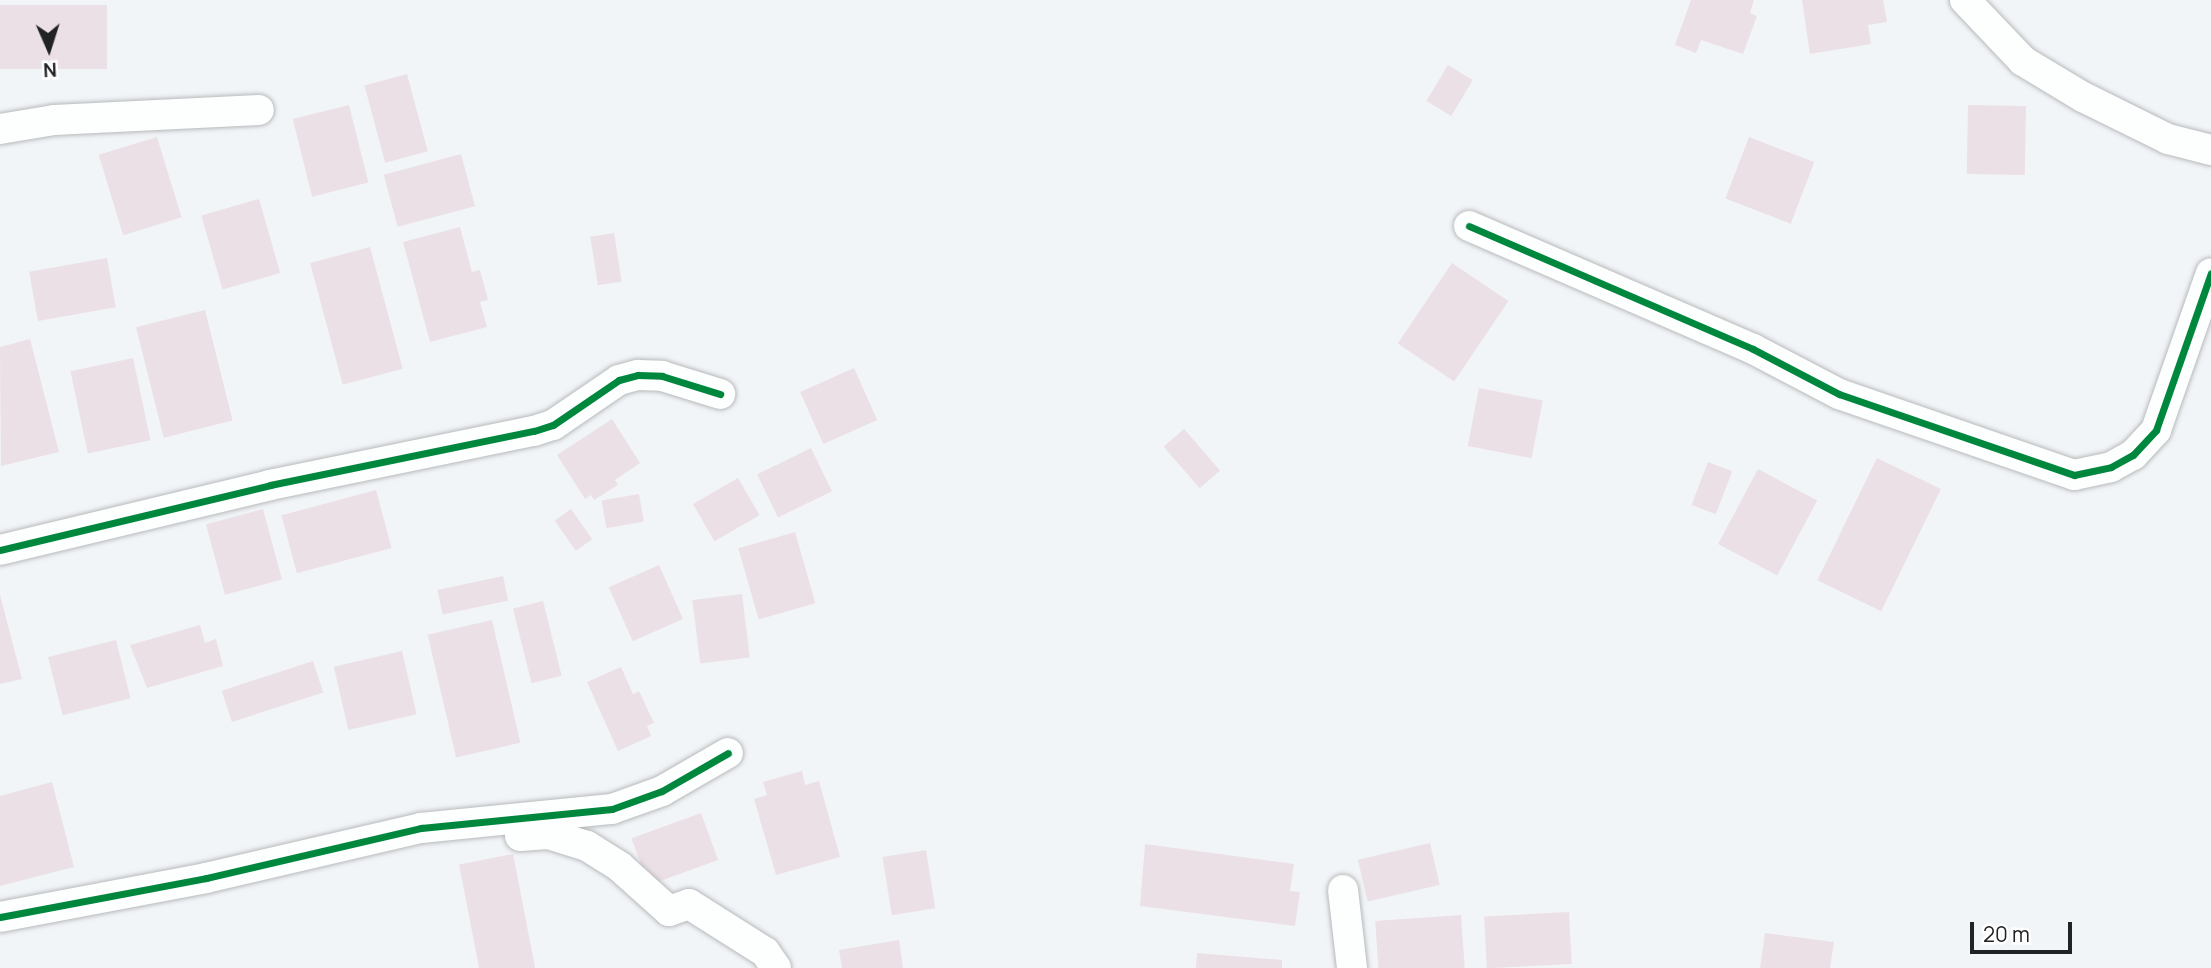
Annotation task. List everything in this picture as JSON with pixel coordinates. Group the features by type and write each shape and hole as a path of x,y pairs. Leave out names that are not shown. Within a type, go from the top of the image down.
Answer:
{"street":[{"path":"1965,0 2023,61 2071,90 2168,139 2211,150"},
{"path":"0,129 54,120 259,110"},
{"path":"1469,226 1753,349 1839,394 2074,475 2111,467 2133,455 2156,430 2211,273"},
{"path":"0,550 270,485 534,431 553,425 619,380 638,375 662,376 720,394"},
{"path":"0,916 206,878 421,828 612,809 662,790 728,753"},
{"path":"491,822 505,837 548,834 587,846 620,867 669,911 689,904 765,952 776,968"},
{"path":"1343,890 1352,968"}],"building":[{"path":"1691,0 1754,0 1750,13 1757,16 1743,54 1701,40 1696,53 1675,45"},
{"path":"1802,0 1883,0 1887,22 1868,25 1871,44 1810,54"},
{"path":"0,5 107,5 107,69 0,69"},
{"path":"1448,65 1473,80 1451,116 1426,101"},
{"path":"407,74 428,151 385,163 364,85"},
{"path":"349,105 368,183 312,197 293,119"},
{"path":"1968,105 2026,106 2025,175 1967,174"},
{"path":"157,137 182,217 123,235 99,155"},
{"path":"1749,137 1814,162 1791,224 1725,199"},
{"path":"461,154 475,206 398,227 384,175"},
{"path":"259,199 280,273 223,290 201,216"},
{"path":"460,227 472,272 480,270 488,300 480,302 487,327 430,342 403,242"},
{"path":"614,233 622,281 598,285 590,237"},
{"path":"370,247 403,369 343,385 310,263"},
{"path":"107,258 116,307 38,321 29,272"},
{"path":"1452,263 1508,301 1454,381 1398,343"},
{"path":"205,310 233,421 164,438 136,327"},
{"path":"30,339 59,452 1,466 0,347"},
{"path":"133,358 150,440 88,453 70,371"},
{"path":"854,368 877,420 823,444 800,392"},
{"path":"1479,388 1543,400 1532,458 1468,446"},
{"path":"612,419 640,463 615,480 618,485 594,500 591,495 585,499 557,455"},
{"path":"1184,429 1220,471 1200,488 1164,447"},
{"path":"811,448 832,491 778,517 757,474"},
{"path":"1877,458 1941,489 1881,611 1817,580"},
{"path":"1708,462 1732,471 1716,514 1692,505"},
{"path":"1758,469 1817,500 1777,576 1718,544"},
{"path":"738,478 760,515 714,541 693,504"},
{"path":"376,490 392,548 297,573 281,515"},
{"path":"639,494 644,522 606,528 602,501"},
{"path":"263,509 282,580 225,595 206,524"},
{"path":"571,509 592,539 576,551 555,520"},
{"path":"795,532 815,603 759,619 738,548"},
{"path":"659,565 683,619 633,641 609,587"},
{"path":"503,576 508,600 443,614 437,590"},
{"path":"742,594 750,658 700,664 692,600"},
{"path":"0,595 22,679 0,684"},
{"path":"543,601 562,676 532,683 513,608"},
{"path":"492,620 520,743 456,758 428,635"},
{"path":"200,625 205,643 216,639 223,666 147,688 130,645"},
{"path":"116,640 131,698 63,715 48,657"},
{"path":"402,651 417,714 348,730 334,667"},
{"path":"313,661 323,692 232,722 222,691"},
{"path":"621,667 633,694 639,691 654,723 647,726 651,736 618,751 587,682"},
{"path":"802,771 805,785 819,781 840,857 776,875 754,799 767,795 763,782"},
{"path":"52,782 74,867 0,886 0,796"},
{"path":"701,813 718,860 649,885 631,838"},
{"path":"1430,843 1440,885 1368,902 1358,860"},
{"path":"1145,844 1294,864 1290,891 1300,892 1295,926 1140,906"},
{"path":"926,850 935,908 892,915 883,857"},
{"path":"513,854 535,968 479,968 459,864"},
{"path":"1569,912 1572,964 1487,968 1484,916"},
{"path":"1461,915 1465,968 1378,968 1375,921"},
{"path":"1765,933 1834,942 1830,968 1760,968"},
{"path":"899,940 903,968 842,968 839,950"},
{"path":"1197,953 1282,960 1282,968 1196,968"}],"cycle path":[{"path":"1469,226 1753,349 1839,394 2074,475 2111,467 2133,455 2156,430 2211,273"},
{"path":"0,550 270,485 534,431 553,425 619,380 638,375 662,376 720,394"},
{"path":"0,917 206,878 421,828 612,809 662,791 728,753"}]}
